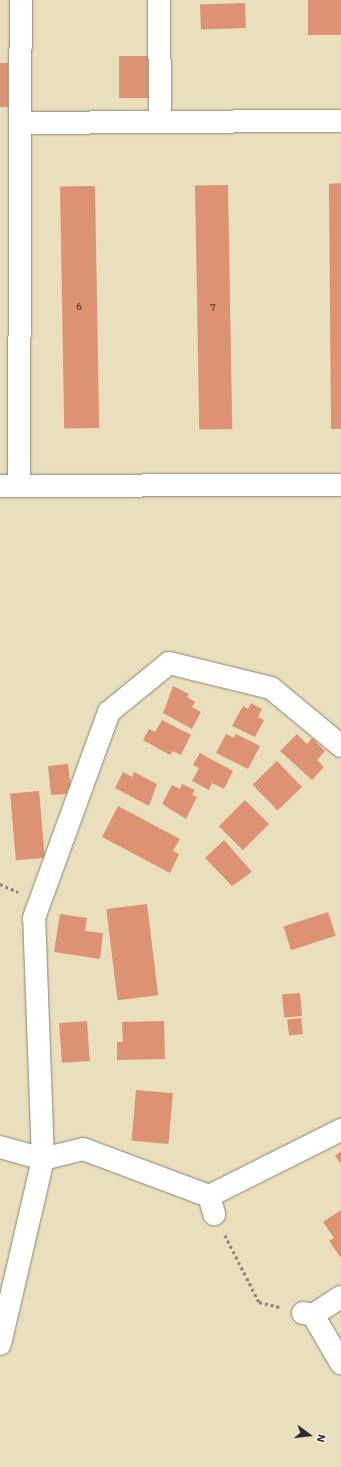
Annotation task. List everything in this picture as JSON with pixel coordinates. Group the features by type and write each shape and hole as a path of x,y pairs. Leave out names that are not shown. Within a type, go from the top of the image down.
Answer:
{"street":[{"path":"21,0 20,123 9,270 9,486 341,485"},
{"path":"159,0 160,121"},
{"path":"20,123 341,121"},
{"path":"0,1344 43,1159 34,918 110,712 169,663 271,688 341,746"},
{"path":"0,1147 43,1159 83,1148 211,1205 341,1130"},
{"path":"341,1297 308,1314 341,1363"}],"path":[{"path":"211,1205 259,1302 308,1314"}],"building":[{"path":"308,0 341,0 341,35 308,35"},
{"path":"245,3 246,28 201,30 200,5"},
{"path":"119,56 148,56 148,98 119,98"},
{"path":"0,63 8,63 8,107 0,107"},
{"path":"341,183 341,429 331,429 329,184"},
{"path":"228,185 232,429 199,430 195,186"},
{"path":"95,186 99,428 64,429 60,187"},
{"path":"173,686 189,694 187,697 195,702 192,707 201,712 192,729 163,713"},
{"path":"251,703 262,709 258,717 264,720 255,737 232,726 243,706 248,709"},
{"path":"162,720 191,735 181,755 173,751 170,755 143,740 149,729 155,732"},
{"path":"226,734 234,738 236,734 260,746 248,769 216,753"},
{"path":"297,734 307,744 312,738 325,751 317,760 324,767 312,780 280,751"},
{"path":"200,753 233,771 224,789 212,783 209,790 192,781 199,768 193,765"},
{"path":"277,761 302,787 278,811 253,785"},
{"path":"68,764 71,789 67,790 67,794 51,795 48,766"},
{"path":"123,772 132,777 134,772 157,784 149,806 115,788"},
{"path":"182,784 195,790 192,795 197,797 186,819 162,804 172,785 180,789"},
{"path":"39,791 45,858 16,860 10,794"},
{"path":"245,800 269,824 243,850 219,826"},
{"path":"118,806 180,839 173,851 179,854 170,873 102,837"},
{"path":"224,840 252,872 232,886 205,858"},
{"path":"147,904 158,995 118,1000 106,909"},
{"path":"328,912 336,936 291,950 283,927"},
{"path":"60,914 87,918 85,931 103,933 100,959 54,952"},
{"path":"300,993 302,1016 284,1017 282,995"},
{"path":"301,1018 303,1034 289,1036 287,1020"},
{"path":"87,1021 90,1061 62,1063 59,1023"},
{"path":"164,1021 165,1059 117,1060 117,1042 123,1042 122,1022"},
{"path":"136,1090 173,1093 168,1144 132,1141"},
{"path":"341,1151 341,1164 335,1156"},
{"path":"341,1210 341,1258 329,1241 334,1238 323,1222"}]}
